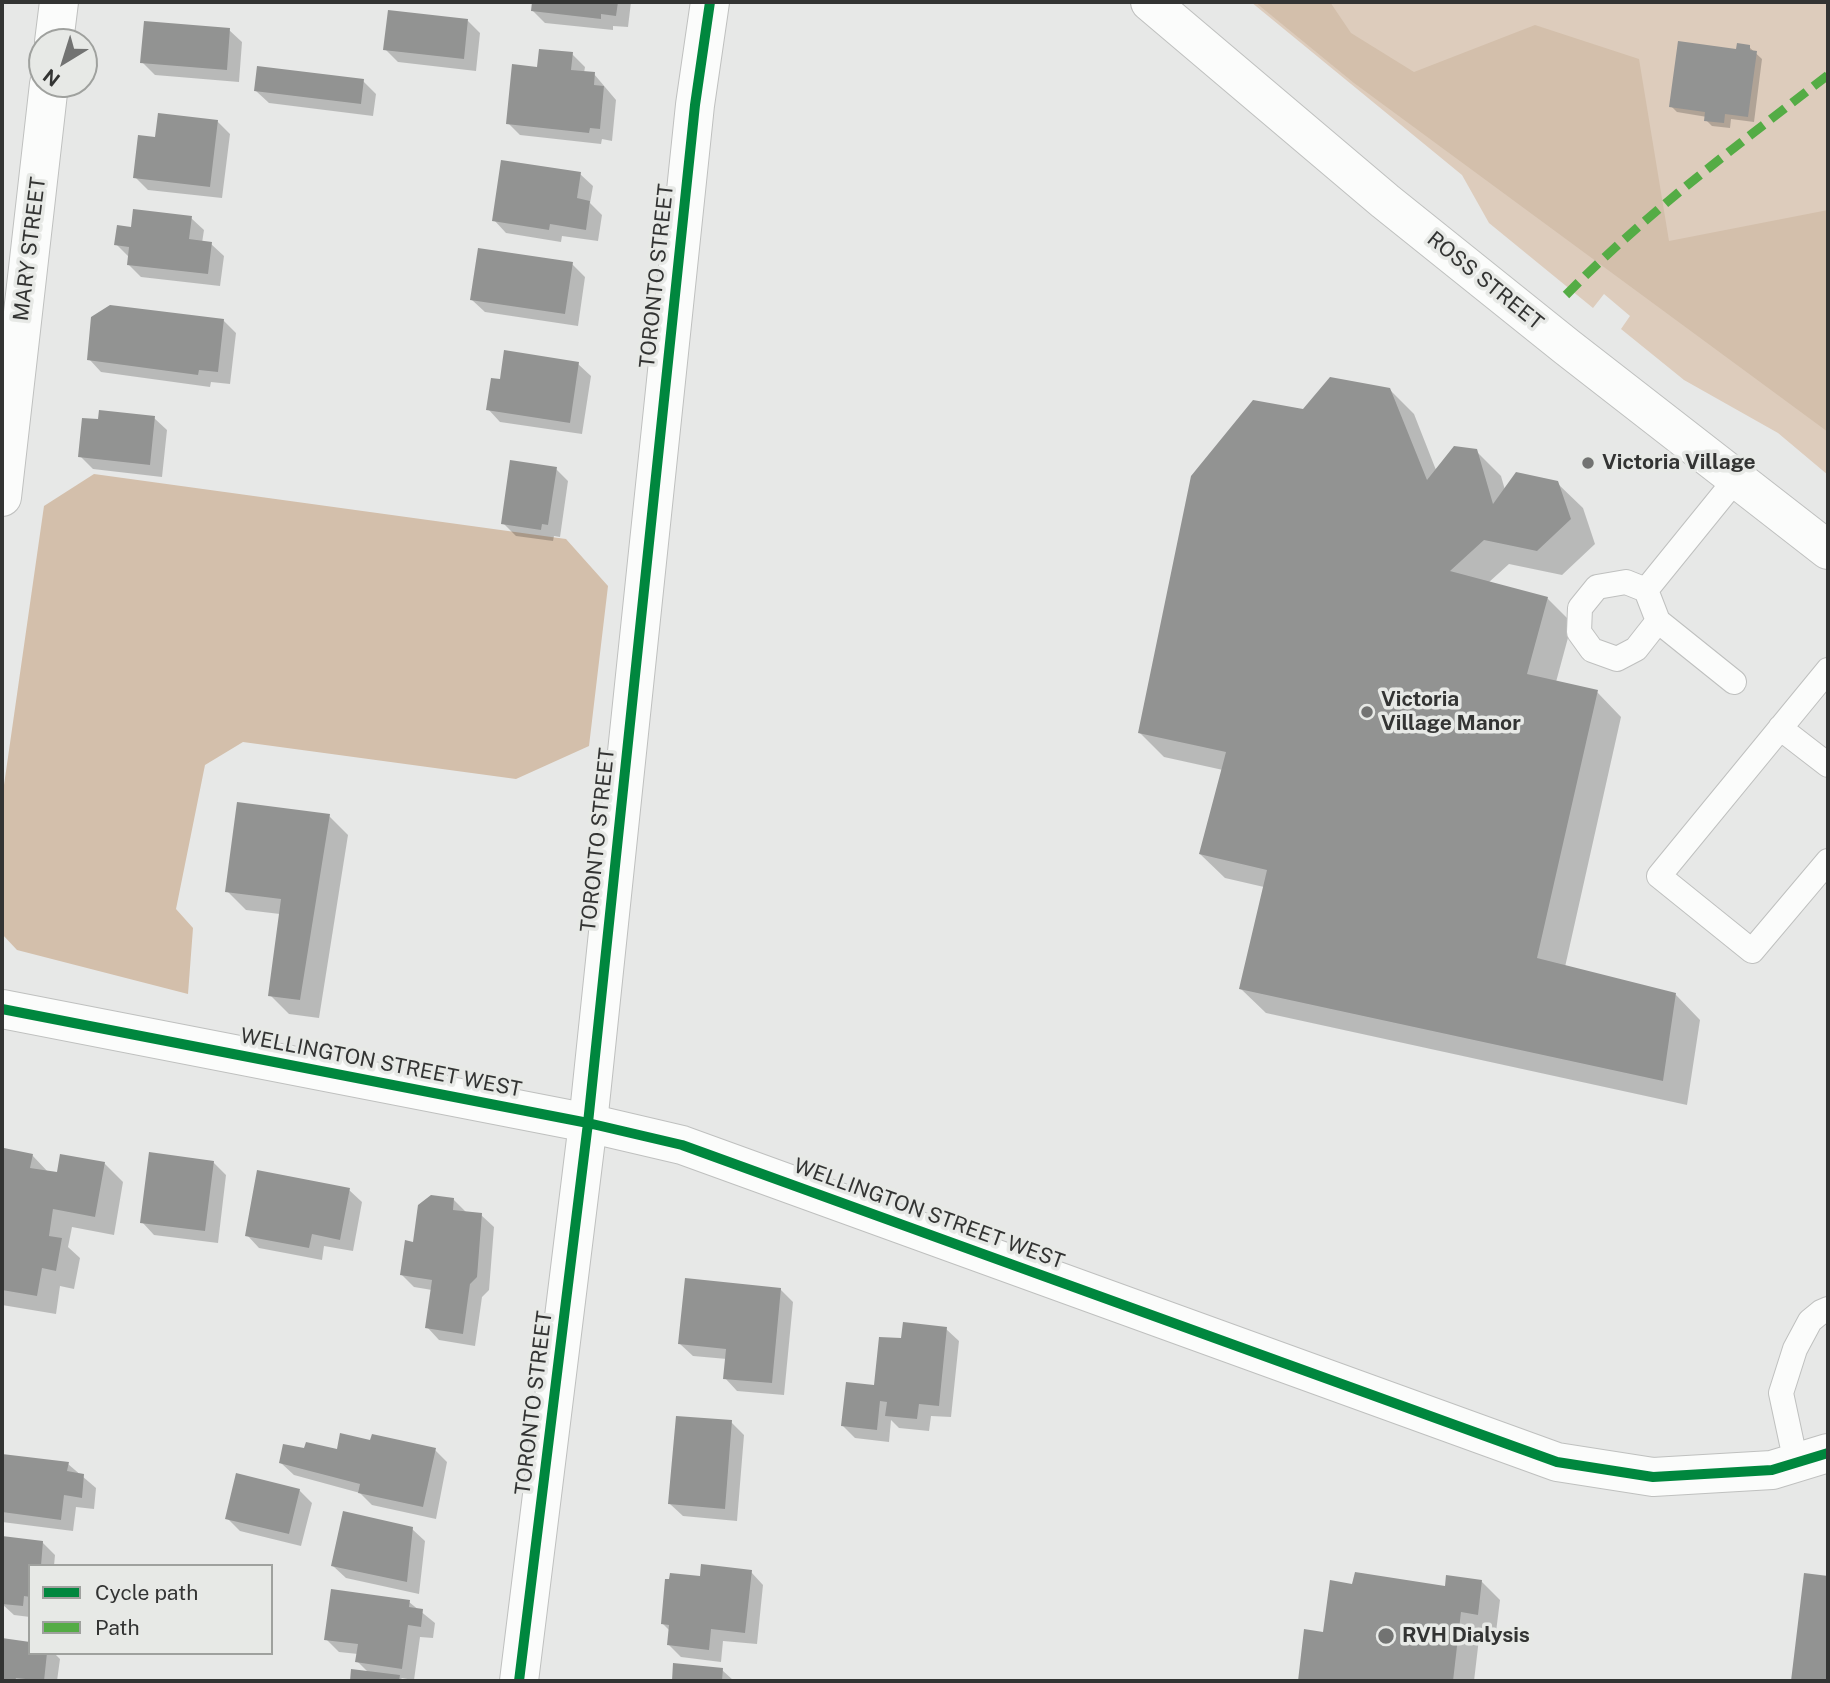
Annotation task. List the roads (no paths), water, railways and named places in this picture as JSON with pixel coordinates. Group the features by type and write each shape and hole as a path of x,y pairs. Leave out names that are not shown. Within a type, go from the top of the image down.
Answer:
{"street":[{"path":"56,28 59,2"},
{"name":"TORONTO STREET","path":"519,1681 588,1123 695,105 710,2"},
{"name":"ROSS STREET","path":"1150,2 1385,201 1828,550"},
{"name":"MARY STREET","path":"2,497 47,98"},
{"name":"WELLINGTON STREET WEST","path":"2,1009 588,1123 681,1145 1557,1462 1653,1477 1772,1470 1812,1458"}],"lane":[{"path":"1646,590 1736,479"},
{"path":"1658,621 1636,649 1617,659 1592,650 1579,632 1580,608 1597,587 1626,582 1646,590 1658,621 1734,682"},
{"path":"1828,670 1659,876 1752,951 1828,861"},
{"path":"1780,728 1828,765"},
{"path":"1812,1458 1781,1393 1794,1349 1810,1321 1828,1309"}],"place":[{"name":"Victoria Village","path":"1588,463"},
{"name":"Victoria Village Manor","path":"1367,712"},
{"name":"RVH Dialysis","path":"1386,1636"}]}
